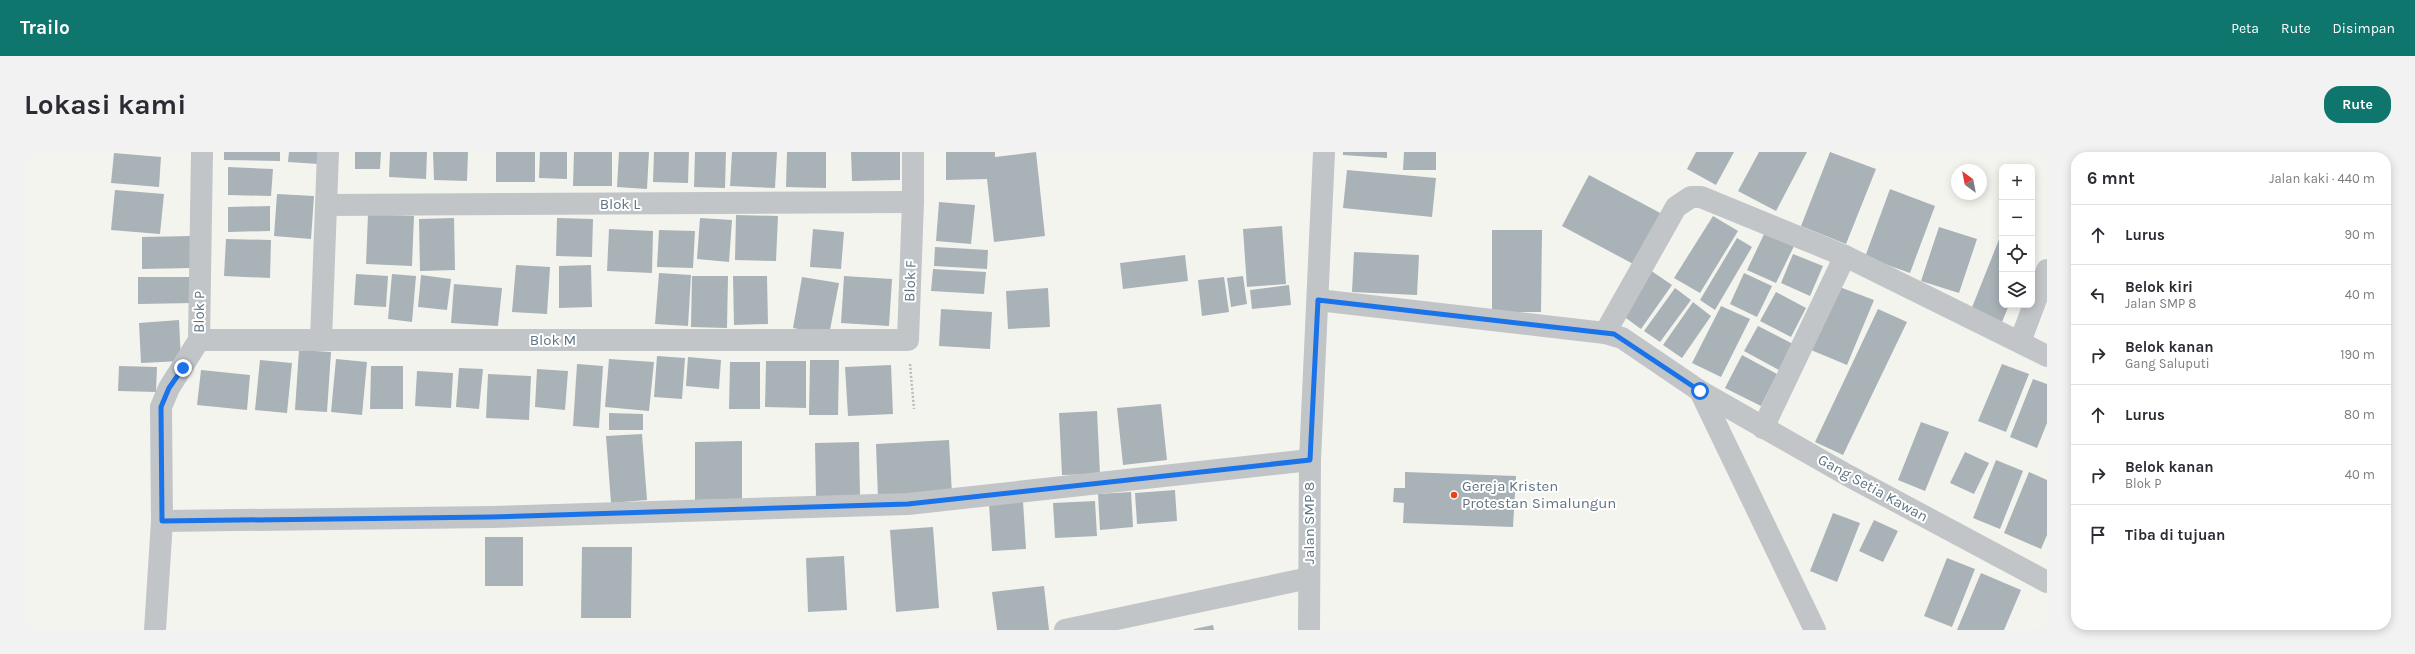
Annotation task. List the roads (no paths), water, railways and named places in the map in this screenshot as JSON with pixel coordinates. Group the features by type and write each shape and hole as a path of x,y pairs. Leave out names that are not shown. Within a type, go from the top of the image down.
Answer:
{"street":[{"name":"Blok P","path":"155,630 162,521 161,407 169,388 199,340 202,152"},
{"path":"321,340 328,152"},
{"name":"Blok F","path":"908,340 913,202 913,152"},
{"name":"Jalan SMP 8","path":"1309,630 1310,460 1324,152"},
{"path":"1605,333 1676,207 1691,197 1701,197 1845,256 2047,356"},
{"name":"Blok L","path":"327,205 913,202"},
{"path":"1763,428 1845,256"},
{"path":"2020,342 2047,270"},
{"name":"Gang Setia Kawan","path":"1318,300 1605,333 1622,338 1700,391 1763,428 2047,582"},
{"name":"Blok M","path":"199,340 908,340"},
{"path":"1700,391 1815,630"},
{"path":"162,521 491,517 908,504 1310,460"},
{"path":"1065,630 1309,578"}],"place":[{"name":"Gereja Kristen Protestan Simalungun","path":"1454,495"}]}
